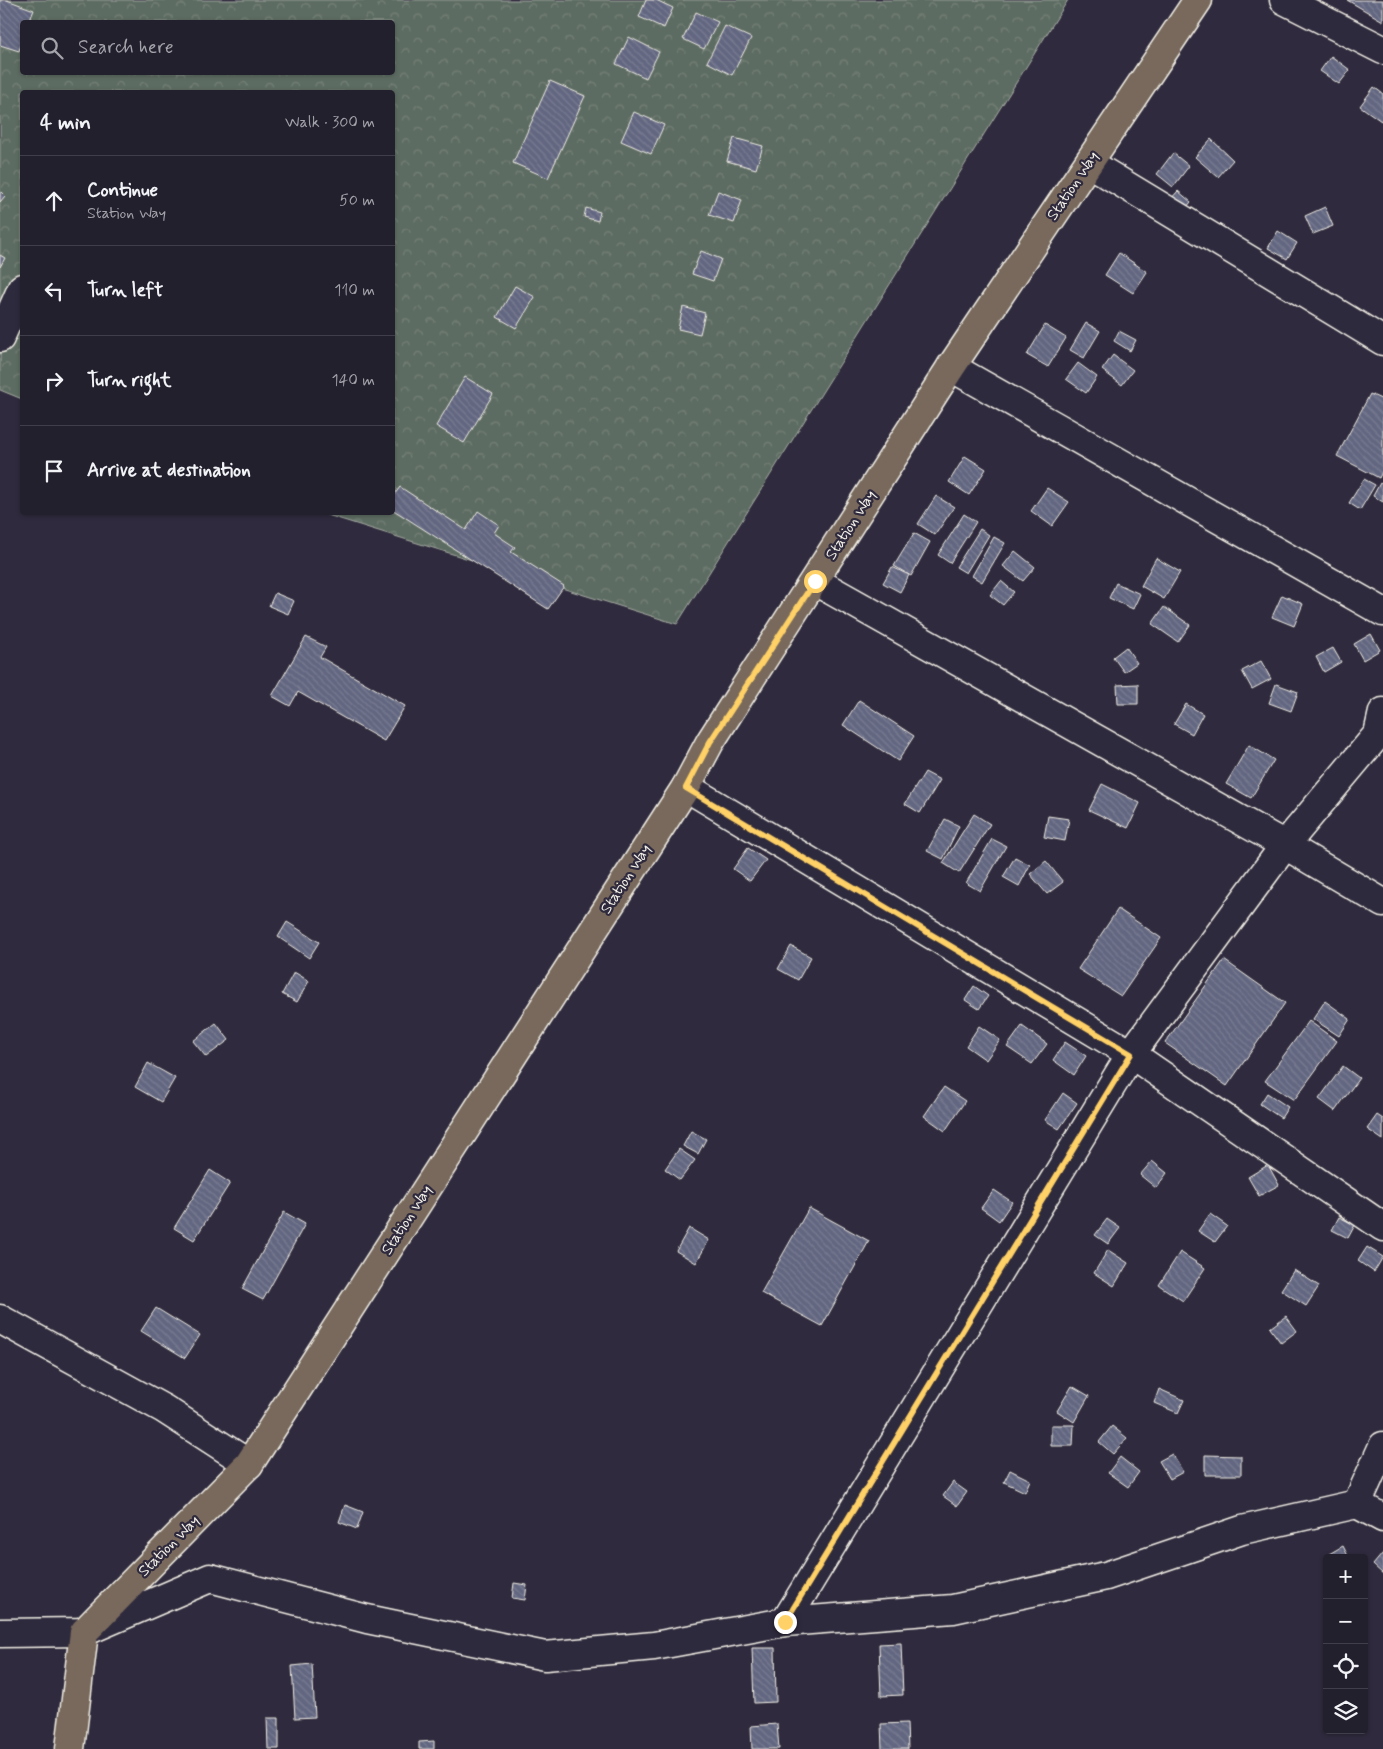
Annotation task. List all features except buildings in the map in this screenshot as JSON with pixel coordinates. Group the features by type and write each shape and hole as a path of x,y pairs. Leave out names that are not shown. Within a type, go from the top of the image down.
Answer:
{"main road":[{"name":"Station Way","path":"84,1632 250,1464 686,788 710,742 952,368 1198,0"},
{"path":"70,1749 84,1632"}],"street":[{"path":"1284,0 1383,50"},
{"path":"1089,163 1383,341"},
{"path":"0,338 20,293"},
{"path":"952,368 1383,612"},
{"path":"815,581 1383,902"},
{"path":"785,1622 1131,1054 1285,845 1381,725"},
{"path":"686,788 1131,1054 1383,1226"},
{"path":"0,1319 164,1409 250,1464"},
{"path":"1357,1504 1383,1446"},
{"path":"0,1633 84,1632 210,1578 367,1619 545,1656 654,1646 785,1622 953,1609 1106,1576 1242,1530 1357,1504 1383,1518"}],"green space":[{"path":"0,0 1068,0 677,624 327,515 395,515 395,90 20,90 20,398 0,390"}],"route":[{"path":"785,1622 1131,1054 686,788 710,742 815,581"}]}
